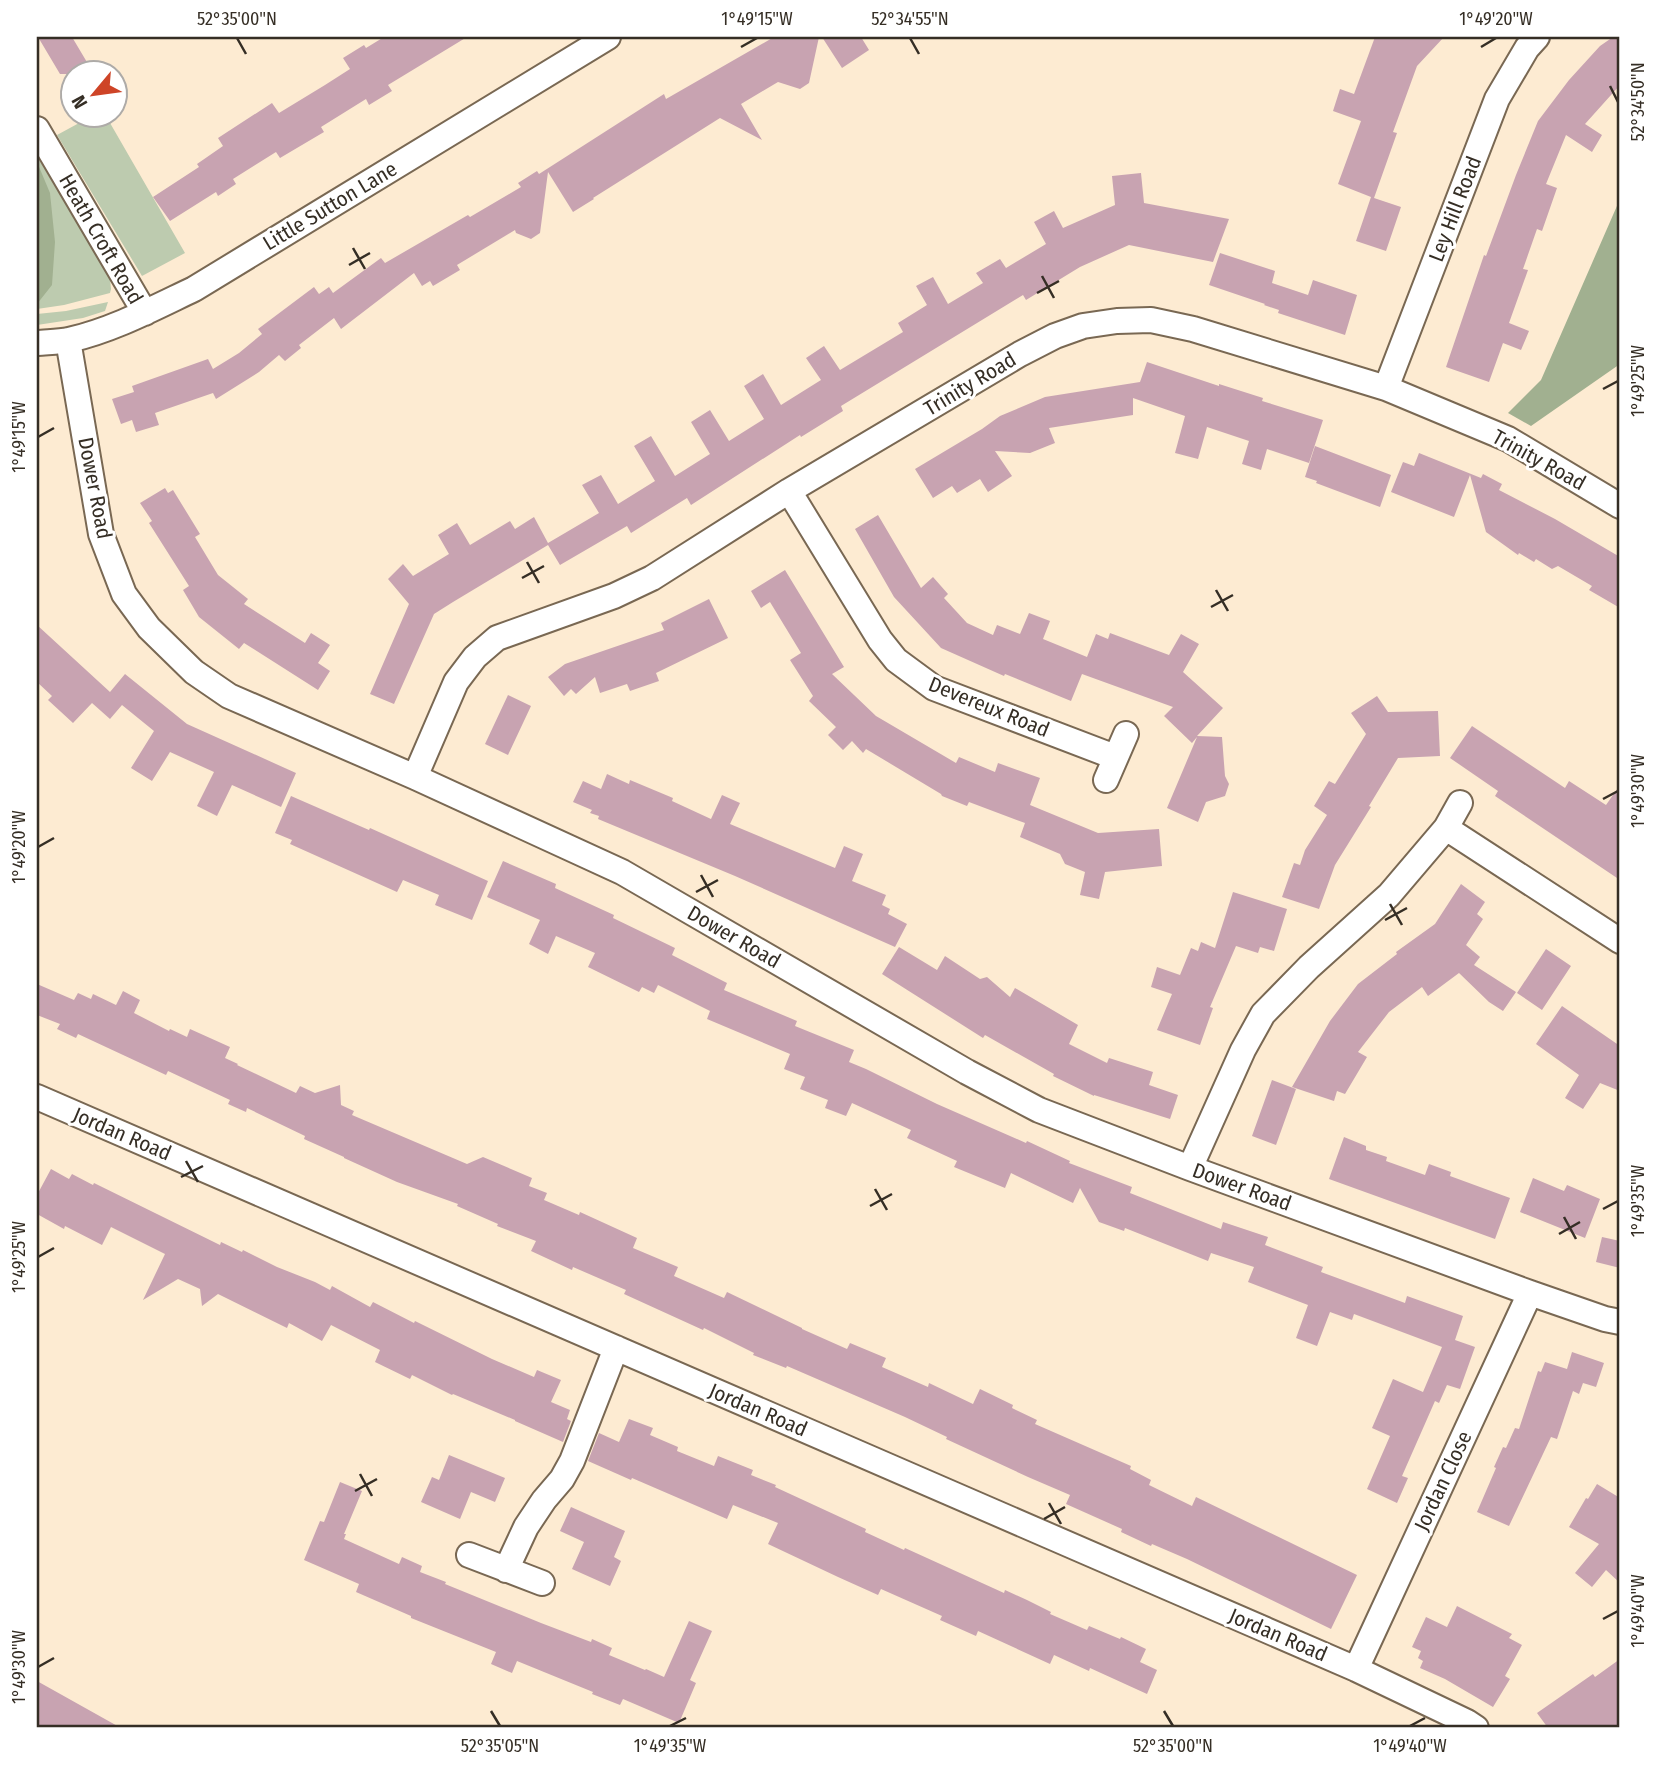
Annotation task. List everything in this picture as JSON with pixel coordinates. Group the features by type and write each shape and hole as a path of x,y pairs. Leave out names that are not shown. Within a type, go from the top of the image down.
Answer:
{"street":[{"name":"Little Sutton Lane","path":"37,343 68,340 103,330 194,289 608,37"},
{"name":"Ley Hill Road","path":"1386,388 1497,99 1527,48 1537,37"},
{"name":"Heath Croft Road","path":"37,130 145,313"},
{"name":"Trinity Road","path":"415,777 456,682 475,657 497,638 614,596 652,578 789,491 1020,354 1055,336 1083,326 1151,320 1193,329 1386,388 1508,439 1620,506"},
{"name":"Dower Road","path":"68,340 101,534 124,594 149,628 194,672 229,696 622,872 967,1072 1039,1110 1530,1293 1620,1322"},
{"name":"Devereux Road","path":"789,491 880,640 896,660 934,688 1115,757"},
{"path":"1107,780 1126,734"},
{"path":"1190,1168 1242,1050 1263,1014 1308,967 1389,895 1446,828 1460,803"},
{"path":"1446,828 1620,941"},
{"name":"Jordan Road","path":"37,1097 1356,1669 1476,1728"},
{"name":"Jordan Close","path":"1356,1669 1530,1293"},
{"path":"506,1570 526,1527 572,1461 616,1348"},
{"path":"469,1555 542,1584"}],"green space":[{"path":"66,130 114,130 185,253 142,276 57,135"},
{"path":"37,156 110,278 110,293 37,309"},
{"path":"37,162 50,193 55,242 52,285 37,304"},
{"path":"1620,199 1620,364 1531,426 1508,413 1541,380"},
{"path":"108,302 105,311 83,318 37,325 37,314"}],"building":[{"path":"38,37 72,37 86,60 60,60 60,74"},
{"path":"384,37 467,37 388,85 392,91 369,105 366,99 321,127 324,132 280,158 276,152 233,179 236,184 218,196 216,192 170,221 153,197 199,167 197,164 223,146 218,138 272,103 279,113 350,69 343,58"},
{"path":"774,37 819,37 809,83 800,89 778,82 741,104 762,140 720,118 573,212 548,172 540,233 531,239 516,233 515,230 457,265 460,270 433,286 430,281 422,286 414,273 341,329 334,318 299,345 301,348 285,361 279,355 259,372 216,399 213,393 155,413 159,425 136,432 132,420 121,424 112,399 134,392 132,386 208,359 213,369 239,353 262,334 258,329 314,287 319,294 329,287 333,293 381,258 385,263 468,215 470,217 521,187 518,183 537,171 539,174 664,94 666,99"},
{"path":"822,37 861,37 869,50 842,68"},
{"path":"1375,37 1444,37 1417,66 1393,132 1397,133 1374,198 1401,207 1386,251 1356,241 1371,197 1338,184 1361,121 1333,111 1340,89 1354,94"},
{"path":"1613,37 1620,37 1620,85 1585,124 1602,135 1592,152 1566,135 1546,184 1557,188 1542,231 1537,229 1523,269 1528,270 1509,323 1529,331 1521,350 1503,343 1489,382 1446,367 1484,255 1486,256 1538,121 1569,80 1600,46"},
{"path":"1141,173 1144,203 1229,219 1213,262 1129,245 1080,267 1026,300 1023,295 841,406 843,411 801,437 800,435 691,505 687,498 631,533 627,526 560,565 548,545 453,602 434,614 394,704 370,694 409,604 388,579 403,564 413,576 449,554 438,535 457,523 470,545 510,521 515,529 534,517 548,543 599,513 582,485 601,475 618,504 655,481 634,446 651,436 675,476 710,454 691,422 710,410 729,441 764,419 744,386 763,374 781,405 821,380 806,358 824,346 840,370 903,332 898,323 927,305 916,286 933,277 948,304 983,283 976,273 1000,259 1006,268 1046,244 1034,222 1054,211 1063,228 1115,205 1112,176"},
{"path":"1220,253 1275,271 1272,283 1308,295 1313,280 1357,295 1345,335 1278,313 1279,310 1265,304 1209,285"},
{"path":"1147,362 1263,398 1262,401 1323,420 1309,463 1267,449 1261,470 1242,464 1249,441 1207,427 1198,459 1175,453 1185,416 1133,398 1133,415 1049,428 1055,443 1030,453 995,451 1012,476 988,492 980,479 957,493 952,486 933,498 915,469 1000,416 1045,397 1140,382"},
{"path":"1315,446 1391,475 1380,507 1305,477"},
{"path":"1419,453 1481,478 1483,474 1502,484 1499,490 1620,557 1620,608 1589,590 1592,586 1558,566 1552,569 1536,559 1534,562 1519,553 1518,555 1486,532 1470,475 1454,517 1391,492 1403,462 1414,466"},
{"path":"165,488 168,493 173,490 200,534 195,537 218,575 248,599 244,604 305,643 311,633 330,645 318,663 330,671 318,690 244,643 239,649 199,617 183,590 189,586 149,523 152,521 140,503"},
{"path":"878,515 921,588 933,577 948,594 944,598 967,623 993,635 997,625 1020,634 1029,613 1050,621 1043,639 1087,657 1096,634 1108,639 1110,633 1169,655 1181,634 1199,644 1183,672 1223,708 1197,736 1222,737 1225,776 1229,784 1225,796 1206,802 1198,822 1167,808 1197,737 1192,743 1164,716 1173,707 1082,674 1071,701 1005,674 1004,676 941,648 894,597 855,529"},
{"path":"785,570 844,667 832,674 876,716 956,763 959,757 995,772 998,763 1040,778 1030,805 1098,833 1159,829 1162,866 1105,872 1099,899 1080,895 1085,872 1065,864 1060,854 1020,837 1025,823 969,802 967,806 942,796 866,749 863,753 852,741 843,750 828,735 836,727 809,701 813,696 790,660 801,653 770,602 761,608 751,591"},
{"path":"709,599 728,638 656,673 659,681 630,691 627,684 600,693 595,677 576,694 571,689 564,696 548,677 565,664 664,630 661,623"},
{"path":"37,625 110,692 125,674 187,724 296,773 281,807 232,785 217,816 197,806 214,772 170,752 152,781 131,768 154,731 122,705 110,719 92,703 73,723 48,700 52,696 37,682"},
{"path":"508,695 531,706 508,755 485,744"},
{"path":"1377,696 1388,712 1438,711 1440,756 1398,758 1335,865 1319,909 1282,897 1294,863 1300,865 1305,850 1327,815 1314,806 1329,781 1335,784 1366,734 1351,713"},
{"path":"1472,726 1565,788 1569,781 1606,805 1620,785 1620,880 1495,796 1498,791 1450,758"},
{"path":"607,774 629,784 630,780 673,798 672,801 711,819 722,795 740,803 730,824 835,868 844,846 863,854 852,881 886,895 882,905 890,909 888,914 907,924 895,947 598,819 599,816 590,813 592,810 573,802 583,781 601,789"},
{"path":"291,796 488,881 472,920 435,905 439,895 403,880 397,892 290,844 292,840 275,833"},
{"path":"503,861 556,884 555,888 614,915 613,918 675,948 672,955 727,983 724,990 797,1021 795,1026 854,1050 849,1062 937,1104 1026,1143 1027,1141 1070,1161 1069,1163 1132,1187 1130,1193 1221,1229 1223,1222 1268,1237 1265,1245 1323,1267 1321,1272 1405,1303 1407,1296 1463,1316 1455,1340 1475,1347 1460,1389 1447,1385 1439,1403 1435,1401 1402,1476 1408,1478 1397,1503 1367,1489 1390,1436 1372,1428 1393,1379 1423,1392 1442,1347 1354,1314 1352,1320 1330,1312 1317,1346 1296,1338 1308,1305 1248,1282 1254,1267 1211,1253 1208,1261 1125,1228 1124,1231 1099,1222 1080,1188 1073,1203 1011,1173 1005,1188 954,1167 957,1161 907,1138 911,1130 852,1103 846,1116 825,1108 828,1100 800,1089 805,1077 784,1069 790,1054 707,1019 710,1011 658,985 654,993 642,987 639,992 588,967 595,953 556,936 548,954 529,944 540,920 487,897"},
{"path":"1461,884 1485,902 1477,914 1483,919 1466,945 1480,957 1474,965 1516,992 1503,1011 1489,1002 1459,973 1428,996 1422,987 1389,1012 1358,1052 1367,1057 1345,1094 1337,1091 1334,1101 1292,1087 1330,1021 1358,984 1435,924"},
{"path":"1233,892 1287,909 1274,951 1260,947 1258,953 1236,946 1210,1007 1213,1008 1200,1045 1157,1030 1172,994 1151,987 1157,967 1180,975 1191,948 1198,951 1201,942 1215,948"},
{"path":"899,947 937,970 945,956 980,979 987,977 1010,997 1015,988 1078,1025 1069,1044 1107,1063 1109,1058 1153,1072 1149,1085 1178,1095 1170,1119 1094,1096 1053,1076 1054,1074 985,1035 983,1038 882,974"},
{"path":"1546,949 1571,966 1542,1010 1517,993"},
{"path":"37,984 74,1000 78,993 91,999 93,994 116,1005 123,991 140,1000 134,1013 169,1031 170,1029 187,1037 190,1029 230,1047 225,1058 296,1093 300,1086 315,1093 340,1085 341,1105 354,1111 352,1115 467,1164 483,1157 532,1178 529,1186 547,1193 544,1200 579,1215 580,1212 637,1238 633,1248 678,1267 674,1276 724,1298 727,1292 847,1349 850,1343 886,1358 882,1367 928,1387 929,1383 973,1404 980,1389 1037,1420 1035,1424 1131,1466 1130,1469 1151,1480 1149,1485 1192,1506 1196,1497 1357,1575 1331,1629 1187,1559 1121,1532 1122,1529 1066,1504 1070,1495 946,1439 947,1437 905,1417 787,1366 786,1368 753,1355 754,1353 704,1328 703,1330 624,1294 626,1290 531,1251 536,1241 497,1226 498,1224 457,1206 458,1204 397,1182 344,1158 247,1108 246,1112 228,1104 230,1100 168,1071 166,1075 78,1034 76,1038 57,1029 60,1024 37,1015"},
{"path":"1562,1006 1620,1046 1620,1091 1600,1083 1583,1109 1565,1098 1579,1075 1536,1044"},
{"path":"1272,1080 1296,1089 1276,1145 1252,1136"},
{"path":"1344,1137 1366,1146 1366,1150 1387,1157 1386,1161 1425,1175 1429,1164 1451,1172 1450,1176 1510,1198 1495,1239 1329,1179"},
{"path":"51,1169 69,1179 72,1174 93,1185 94,1183 220,1245 221,1242 242,1252 243,1250 330,1290 332,1286 370,1307 373,1302 534,1377 537,1370 561,1380 551,1402 570,1410 567,1419 571,1421 563,1442 412,1375 410,1379 375,1362 380,1350 331,1325 322,1341 289,1323 287,1328 218,1294 202,1306 200,1289 178,1279 143,1300 165,1254 111,1227 102,1245 37,1214 37,1195"},
{"path":"1533,1178 1564,1191 1567,1185 1600,1199 1585,1238 1520,1212"},
{"path":"1602,1237 1620,1241 1620,1268 1596,1262"},
{"path":"1572,1352 1604,1363 1596,1387 1583,1383 1579,1394 1573,1391 1557,1439 1551,1437 1509,1526 1477,1512 1503,1447 1506,1448 1515,1428 1519,1429 1538,1371 1541,1372 1545,1362 1567,1369"},
{"path":"629,1419 653,1428 650,1435 678,1447 677,1451 714,1466 718,1456 753,1470 751,1475 866,1529 865,1532 904,1550 905,1548 1004,1593 1005,1590 1087,1630 1089,1626 1146,1649 1140,1662 1157,1670 1147,1694 1054,1655 1050,1664 978,1631 976,1636 940,1620 942,1616 881,1589 878,1595 838,1577 768,1544 778,1523 733,1505 727,1519 588,1461 599,1433 619,1442"},
{"path":"449,1455 505,1478 495,1502 471,1492 460,1519 421,1502 432,1477 439,1480"},
{"path":"340,1482 362,1491 344,1539 399,1564 402,1557 422,1566 420,1572 446,1582 445,1584 591,1642 592,1639 612,1648 609,1655 645,1670 664,1677 689,1621 712,1631 690,1680 696,1683 679,1723 623,1699 620,1705 517,1661 512,1673 491,1664 496,1652 411,1618 356,1592 359,1584 304,1560 320,1521 324,1522"},
{"path":"1597,1484 1620,1498 1620,1583 1606,1570 1592,1587 1575,1573 1599,1544 1569,1527"},
{"path":"571,1507 625,1531 614,1557 621,1561 610,1586 572,1569 584,1542 560,1531"},
{"path":"1457,1606 1512,1634 1509,1638 1522,1645 1505,1676 1510,1679 1493,1707 1420,1668 1423,1661 1418,1658 1421,1651 1412,1647 1426,1617 1447,1627"},
{"path":"1620,1659 1620,1728 1548,1728 1537,1713 1593,1674 1595,1677"},
{"path":"37,1681 121,1728 37,1728"}]}
